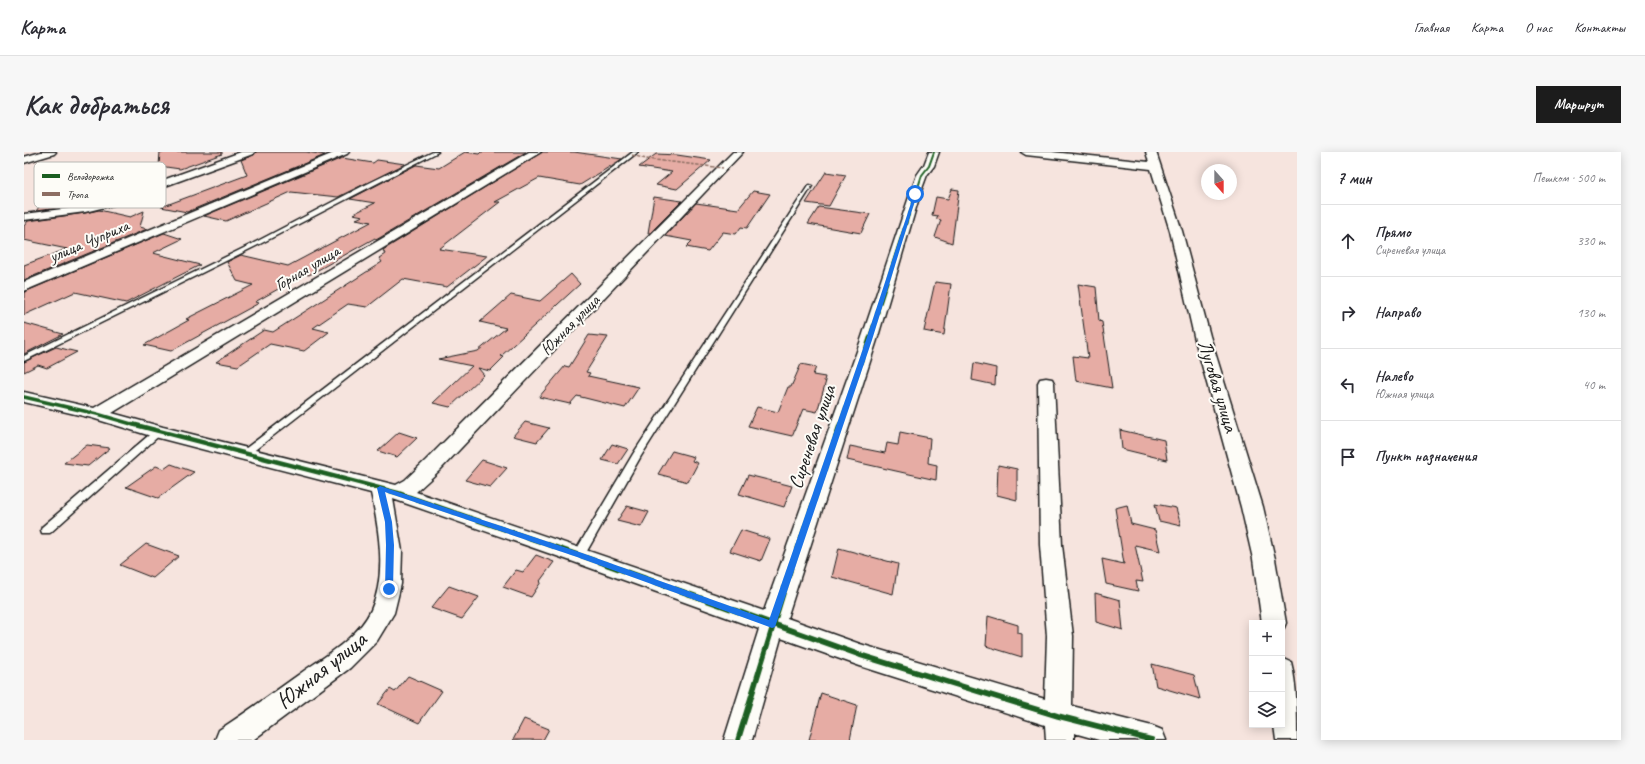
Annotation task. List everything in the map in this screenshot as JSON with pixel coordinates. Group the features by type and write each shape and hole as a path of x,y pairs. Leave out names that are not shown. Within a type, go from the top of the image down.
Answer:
{"street":[{"path":"24,160 51,152"},
{"path":"166,183 250,152"},
{"name":"улица Чуприха","path":"24,287 344,152"},
{"name":"Горная улица","path":"97,414 536,152"},
{"name":"Южная улица","path":"229,740 332,666 364,638 378,620 384,607 389,589 389,491 412,484 433,466 738,152"},
{"name":"Сиреневая улица","path":"738,740 772,624 869,340 915,194 922,175 929,166 934,152"},
{"path":"1026,152 1153,159"},
{"name":"Луговая улица","path":"1153,159 1172,217 1202,336 1252,507 1264,559 1274,620"},
{"path":"24,217 87,208"},
{"path":"1046,383 1051,545 1060,636 1058,716 1060,740"},
{"path":"24,397 97,414 158,432 389,491 579,555 860,655 1058,716 1152,740"},
{"path":"1285,692 1290,740"}],"lane":[{"path":"24,359 254,245 436,152"},
{"path":"244,454 636,152"},
{"path":"579,555 636,456 810,186"},
{"path":"46,530 158,432"}],"building":[{"path":"160,152 222,152 222,154 180,169 166,167 166,162 159,162"},
{"path":"256,152 306,152 325,155 187,212 166,208 166,205 247,175 241,160 254,155"},
{"path":"465,152 479,154 481,152 526,152 376,240 375,238 309,275 305,274 255,302 259,303 171,351 144,345 189,320 186,319 253,285 237,281 227,262 241,255 288,266 371,222 356,219 363,216 353,214 375,203 350,199 416,165 439,168"},
{"path":"542,152 574,152 622,159 580,185 539,178 495,202 500,202 439,249 487,256 447,287 403,279 367,307 348,304 313,328 329,332 304,351 270,344 238,366 216,362 264,330 273,332 382,262 379,258 385,254 383,250"},
{"path":"656,154 677,155 711,160 677,189 656,185 672,172 639,167"},
{"path":"342,158 373,163 377,160 405,164 338,197 291,192 226,221 204,216"},
{"path":"826,172 846,175 829,206 806,203"},
{"path":"952,189 959,190 952,243 935,237 941,220 936,219 938,216 932,215 936,197 948,199"},
{"path":"753,191 770,194 747,228 741,227 736,234 723,232 708,251 686,247 692,241 665,236 696,203 738,209"},
{"path":"654,197 682,201 650,233 648,233"},
{"path":"819,207 870,214 861,233 808,224"},
{"path":"38,208 57,208 36,211"},
{"path":"99,210 130,217 144,211 140,227 147,229 24,280 24,265 67,249 24,240 24,226 28,221"},
{"path":"164,233 182,239 153,253 200,265 126,303 75,292 24,315 24,292"},
{"path":"571,274 580,284 501,356 504,357 490,371 478,368 484,375 450,407 433,403 472,366 438,359 478,351 506,328 480,322 511,295 540,301"},
{"path":"935,282 951,284 944,335 924,331"},
{"path":"1078,284 1096,287 1099,321 1102,322 1112,388 1076,381 1073,356 1088,358"},
{"path":"24,323 63,334 24,354"},
{"path":"589,335 608,337 586,372 590,373 588,376 639,387 625,408 577,396 570,404 539,397 565,366 569,367"},
{"path":"56,347 77,352 47,368 38,365 24,372 24,362"},
{"path":"974,363 996,368 995,385 972,380"},
{"path":"801,364 816,367 813,375 825,377 824,381 826,381 817,412 803,409 792,436 748,426 757,407 778,412 788,387 791,387"},
{"path":"525,422 549,428 537,442 513,436"},
{"path":"1120,430 1164,440 1167,460 1122,449"},
{"path":"399,432 417,438 397,457 378,451"},
{"path":"900,432 930,438 928,463 937,465 936,480 847,460 850,446 885,453 887,443 898,445"},
{"path":"612,444 628,449 618,464 602,460"},
{"path":"87,445 110,448 88,466 64,463"},
{"path":"672,451 694,457 692,461 698,463 688,482 658,474"},
{"path":"482,460 507,468 490,487 465,480"},
{"path":"171,464 194,472 158,498 126,487 156,466 164,469"},
{"path":"998,465 1017,469 1017,500 997,495"},
{"path":"748,475 792,486 784,507 739,494"},
{"path":"1155,504 1176,508 1181,526 1159,521"},
{"path":"1127,505 1131,524 1155,530 1160,551 1135,545 1143,582 1136,581 1138,591 1106,584 1102,559 1124,564 1115,508"},
{"path":"627,506 649,512 641,527 617,521"},
{"path":"741,530 770,539 761,561 730,551"},
{"path":"146,544 179,556 153,578 120,565"},
{"path":"839,548 898,564 893,594 832,577"},
{"path":"536,555 554,562 540,581 541,582 531,597 503,587 516,570 523,572"},
{"path":"449,586 479,597 462,619 431,608"},
{"path":"1095,593 1120,600 1123,630 1096,622"},
{"path":"988,616 1018,625 1018,633 1022,634 1022,657 986,646"},
{"path":"1152,664 1194,675 1200,699 1156,686"},
{"path":"408,676 442,691 419,723 378,704 390,689 395,692"},
{"path":"821,693 857,705 850,740 809,740"},
{"path":"524,719 549,729 543,740 513,740"}],"marked path":[{"path":"632,155 646,159 723,168"}],"cycle path":[{"path":"738,740 781,596 869,340 915,194 922,175 929,166 934,152"},
{"path":"24,397 97,414 158,432 398,493 579,555 860,655 1058,716 1152,740"}],"route":[{"path":"389,589 390,545 388,522 380,488 579,555 772,624 869,340 915,194"}]}
